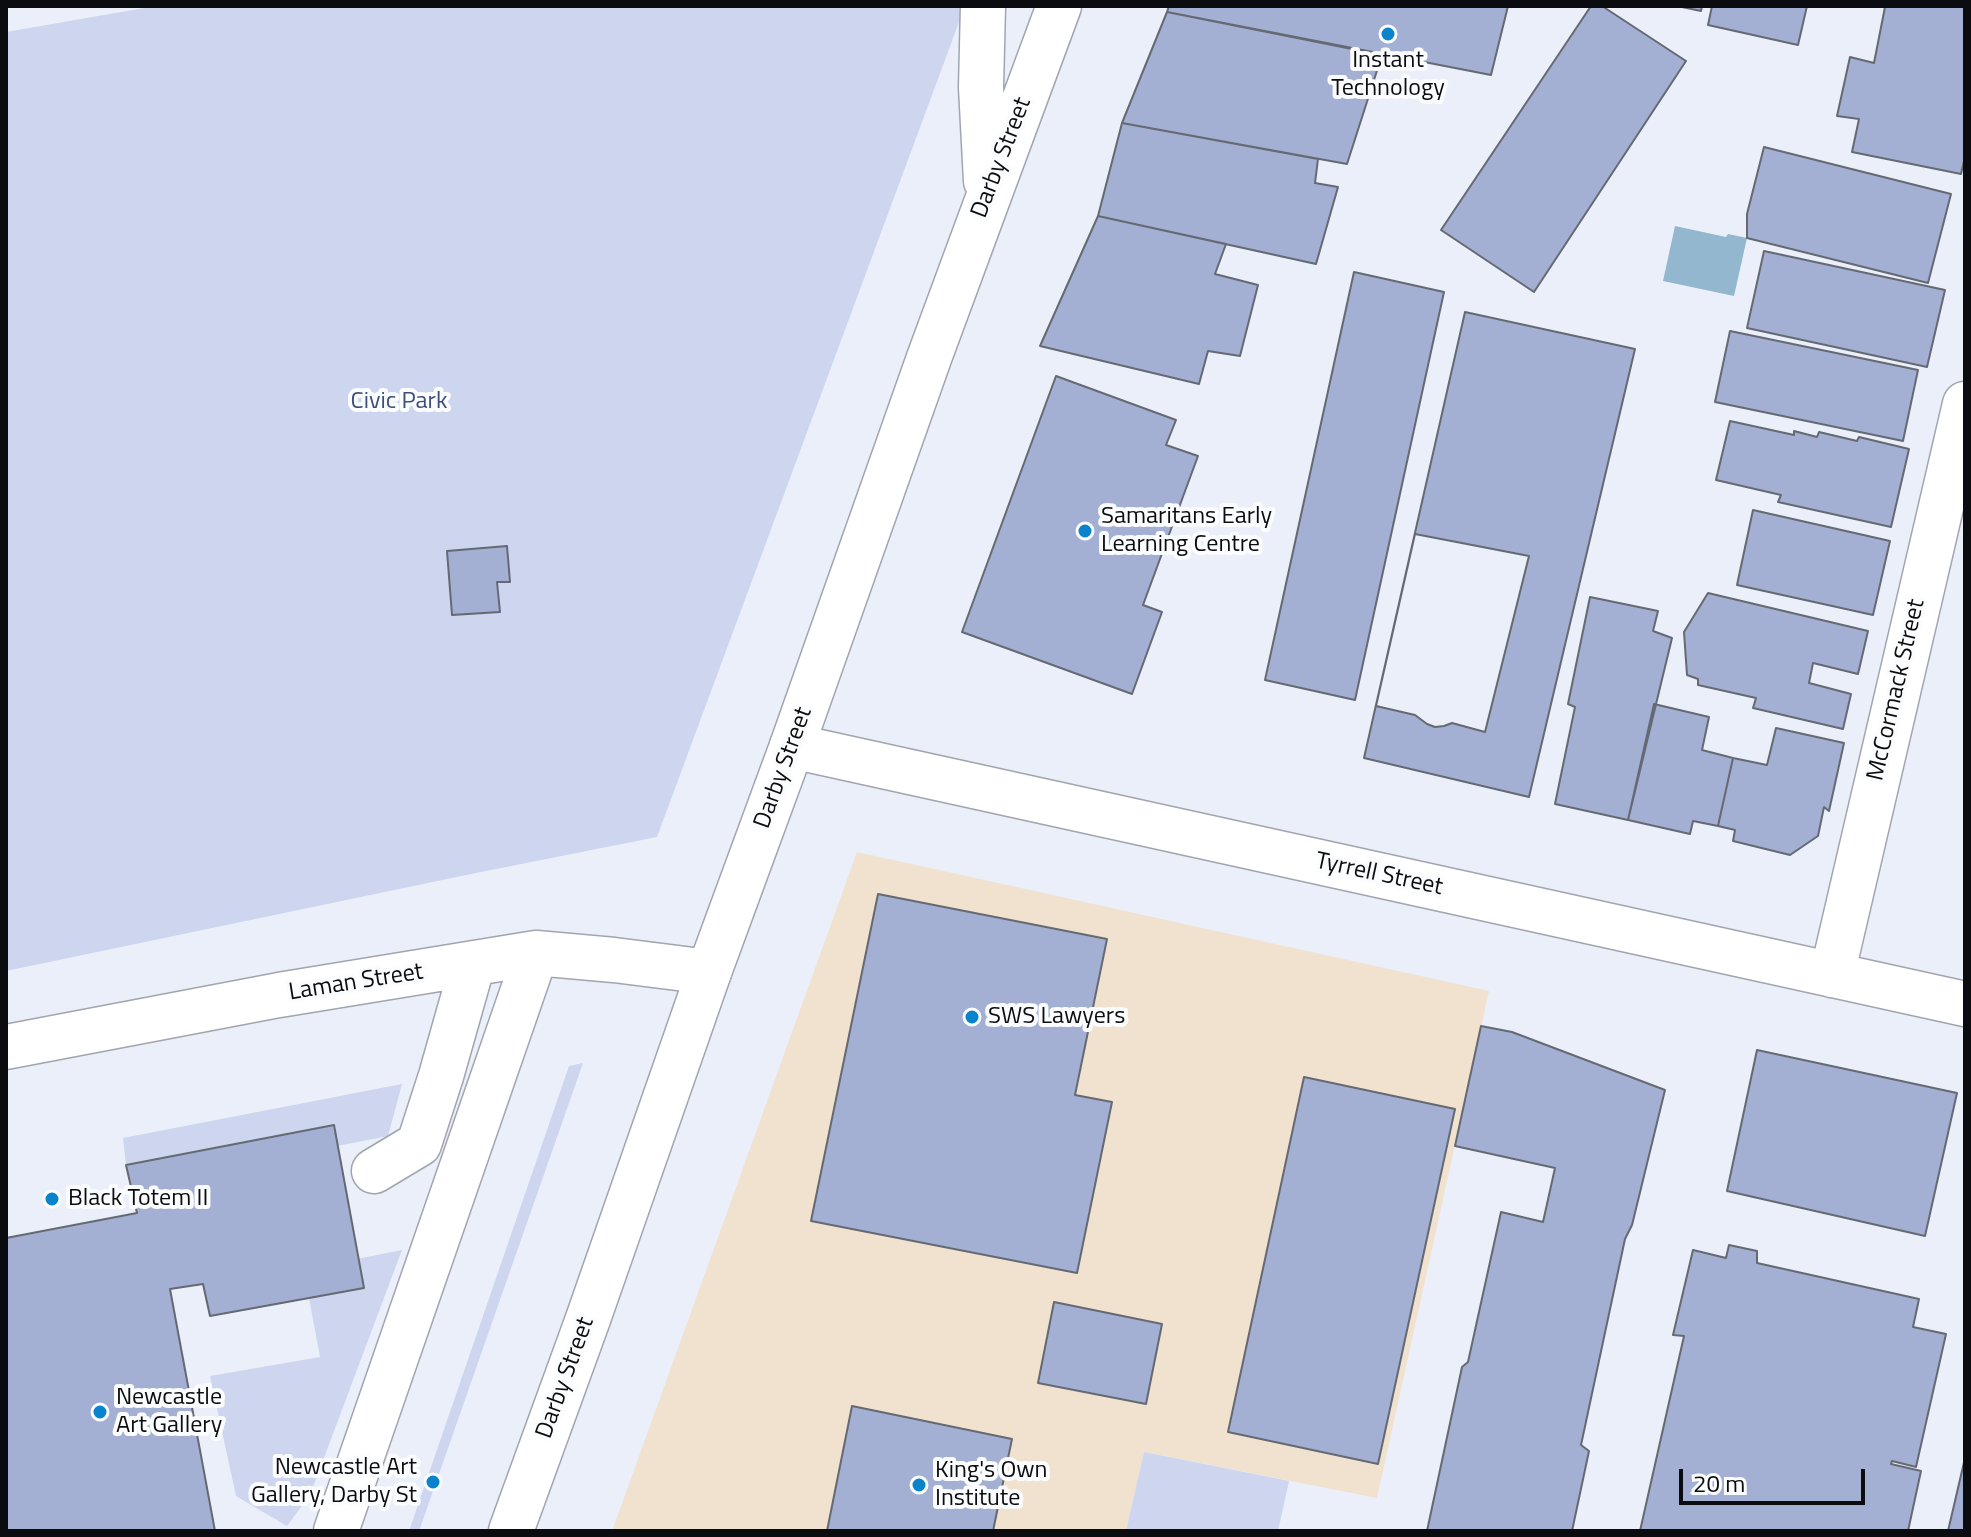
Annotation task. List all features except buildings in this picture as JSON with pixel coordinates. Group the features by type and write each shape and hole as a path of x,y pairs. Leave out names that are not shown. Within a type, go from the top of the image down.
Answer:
{"street":[{"path":"983,6 981,87 987,199"},
{"name":"Darby Street","path":"511,1531 709,972 1059,6"},
{"name":"McCormack Street","path":"1832,975 1965,404"},
{"name":"Tyrrell Street","path":"792,746 1965,1004"},
{"path":"336,1531 536,953"},
{"name":"Laman Street","path":"6,1047 279,995 536,953 709,972"},
{"path":"374,1171 419,1144 473,963"}],"shaded area":[{"path":"1675,226 1726,237 1728,234 1747,238 1734,296 1663,281"},
{"path":"857,852 1489,991 1377,1498 1144,1452 1126,1531 612,1531"}],"green space":[{"name":"Civic Park","path":"156,6 965,6 657,837 6,971 6,32"},
{"path":"583,1063 419,1531 409,1531 569,1066"},
{"path":"402,1084 388,1136 337,1146 333,1126 126,1165 123,1138"},
{"path":"402,1250 310,1495 287,1526 236,1496 210,1376 320,1357 309,1298 363,1288 357,1259"},
{"path":"1144,1452 1289,1481 1278,1531 1126,1531"}],"place":[{"name":"Instant Technology","path":"1388,34"},
{"name":"Samaritans Early Learning Centre","path":"1085,531"},
{"name":"SWS Lawyers","path":"972,1017"},
{"name":"Black Totem II","path":"52,1199"},
{"name":"Newcastle Art Gallery","path":"100,1412"},
{"name":"Newcastle Art Gallery, Darby St","path":"433,1482"},
{"name":"King's Own Institute","path":"919,1485"}]}
